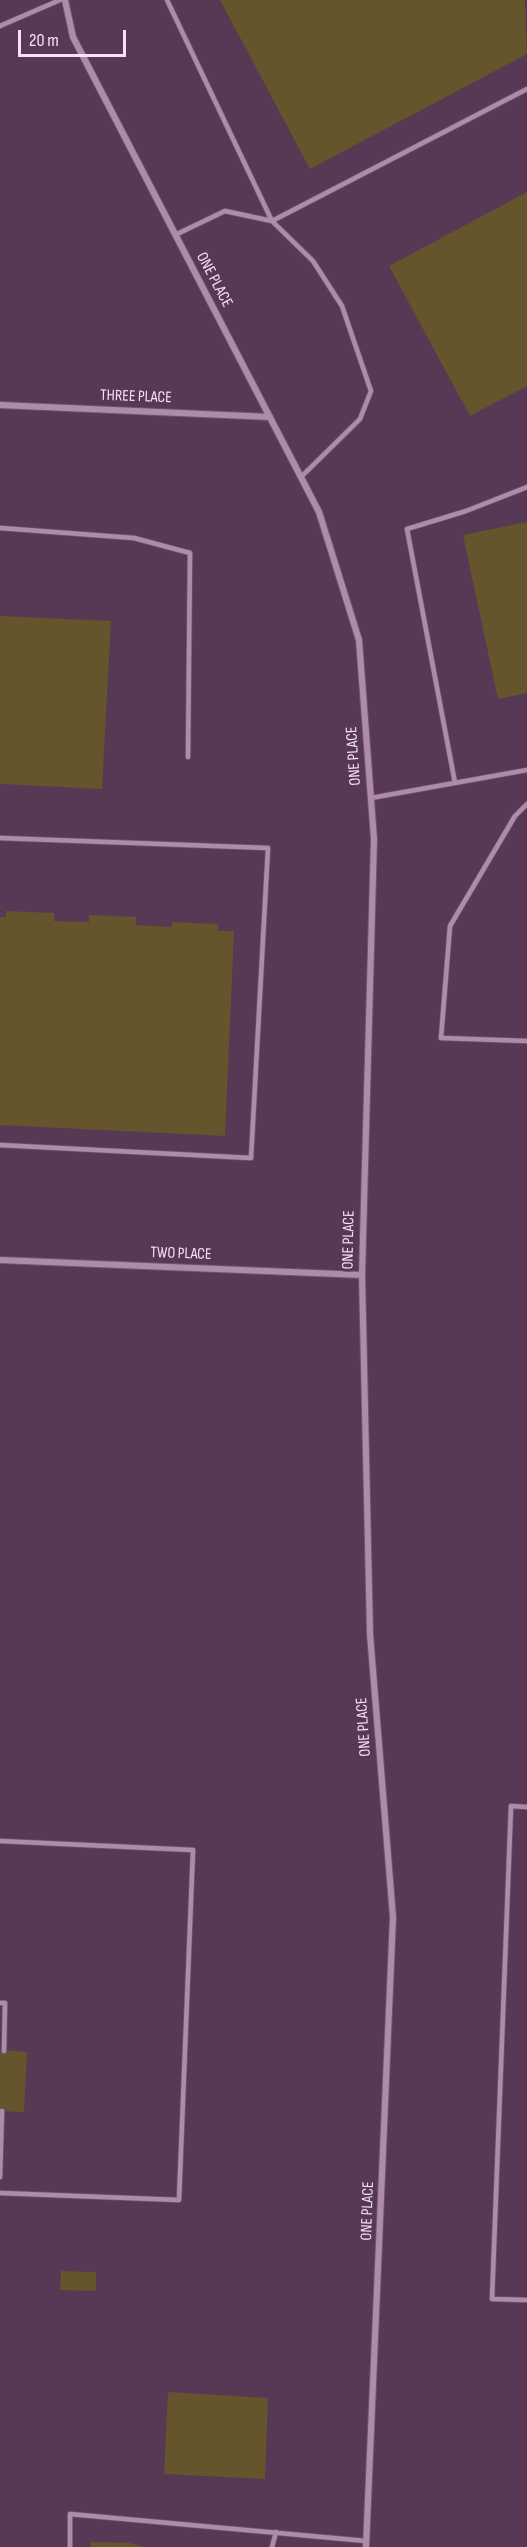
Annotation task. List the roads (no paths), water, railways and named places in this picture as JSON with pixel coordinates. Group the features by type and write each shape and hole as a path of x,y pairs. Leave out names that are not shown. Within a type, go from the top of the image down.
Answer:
{"street":[{"name":"ONE PLACE","path":"65,0 73,38 319,512 359,640 374,839 362,1275 370,1634 393,1917 366,2544"},
{"name":"THREE PLACE","path":"0,405 270,417"},
{"name":"TWO PLACE","path":"0,1260 362,1275"}],"lane":[{"path":"0,26 60,0"},
{"path":"166,0 272,221 313,261 342,306 371,391 360,419 301,477"},
{"path":"175,235 225,211 272,221 527,89"},
{"path":"455,783 407,529 466,511 527,487"},
{"path":"0,528 134,538 190,553 188,757"},
{"path":"371,798 527,770"},
{"path":"527,804 515,816 450,926 441,1038 527,1041"},
{"path":"0,838 268,848 251,1158 0,1145"},
{"path":"527,1807 511,1806 492,2299 527,2300"},
{"path":"0,1841 193,1850 178,2200 0,2193"},
{"path":"3,2003 4,2051"},
{"path":"0,2177 2,2111"},
{"path":"70,2547 70,2514 276,2532 366,2544"},
{"path":"272,2547 276,2532"}]}
